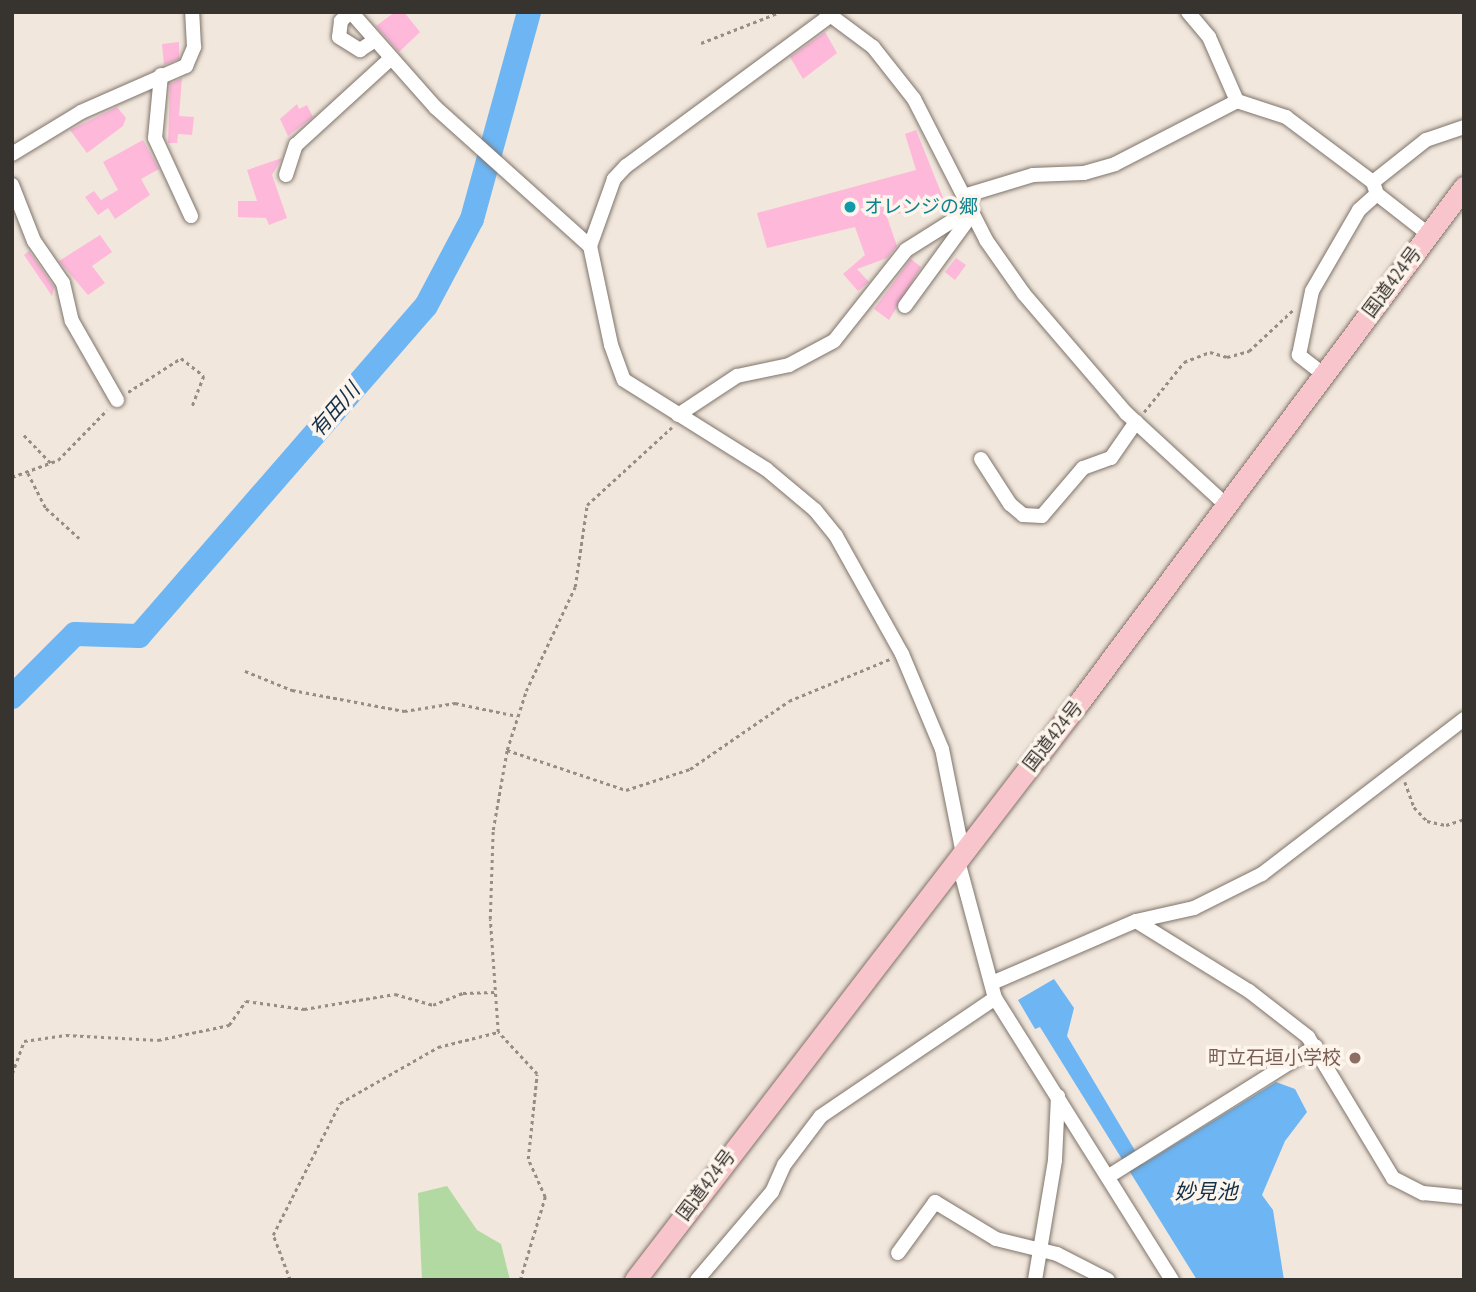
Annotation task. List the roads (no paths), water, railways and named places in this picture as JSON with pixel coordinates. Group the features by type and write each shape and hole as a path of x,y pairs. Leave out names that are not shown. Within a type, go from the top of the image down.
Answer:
{"highway":[{"name":"国道424号","path":"635,1280 960,857 1464,187"}],"street":[{"path":"12,154 81,112 192,58 192,12"},
{"path":"374,41 360,50 340,37 341,21 351,12 374,41 389,60 436,108 590,246"},
{"path":"1188,12 1209,37 1237,101"},
{"path":"1172,1280 995,998 960,857 942,749 902,654 836,536 815,510 766,469 636,390 617,367 590,246 614,179 626,166 839,15 881,56 914,99 1008,274 1136,422 1224,503"},
{"path":"286,175 296,145 389,60"},
{"path":"161,75 155,138 191,216"},
{"path":"678,415 737,376 789,365 834,341 906,250 970,206 1033,175 1084,173 1115,164 1237,101 1286,117 1428,234"},
{"path":"1323,374 1299,355 1312,291 1359,210 1375,188 1426,140 1464,127"},
{"path":"12,186 34,241 63,283 72,321 117,400"},
{"path":"905,306 970,206"},
{"path":"981,459 1010,504 1023,515 1042,516 1083,468 1111,458 1136,422"},
{"path":"992,983 1136,921 1194,908 1262,874 1401,771 1464,719"},
{"path":"1136,921 1249,991 1316,1046 1393,1178 1423,1193 1464,1197"},
{"path":"696,1280 772,1192 784,1165 821,1116 995,998"},
{"path":"1109,1176 1316,1046"},
{"path":"1035,1280 1055,1160 1058,1096"},
{"path":"898,1253 935,1202 996,1239 1039,1250 1108,1280"}],"water":[{"name":"妙見池","path":"1054,979 1074,1008 1067,1036 1143,1164 1276,1082 1295,1089 1307,1112 1285,1141 1262,1195 1273,1210 1284,1280 1197,1280 1040,1027 1035,1029 1018,1000"}],"waterway":[{"name":"有田川","path":"12,697 75,634 139,636 426,306 472,219 529,12"}],"place":[{"name":"オレンジの郷","path":"850,207"},
{"name":"町立石垣小学校","path":"1355,1058"}]}
